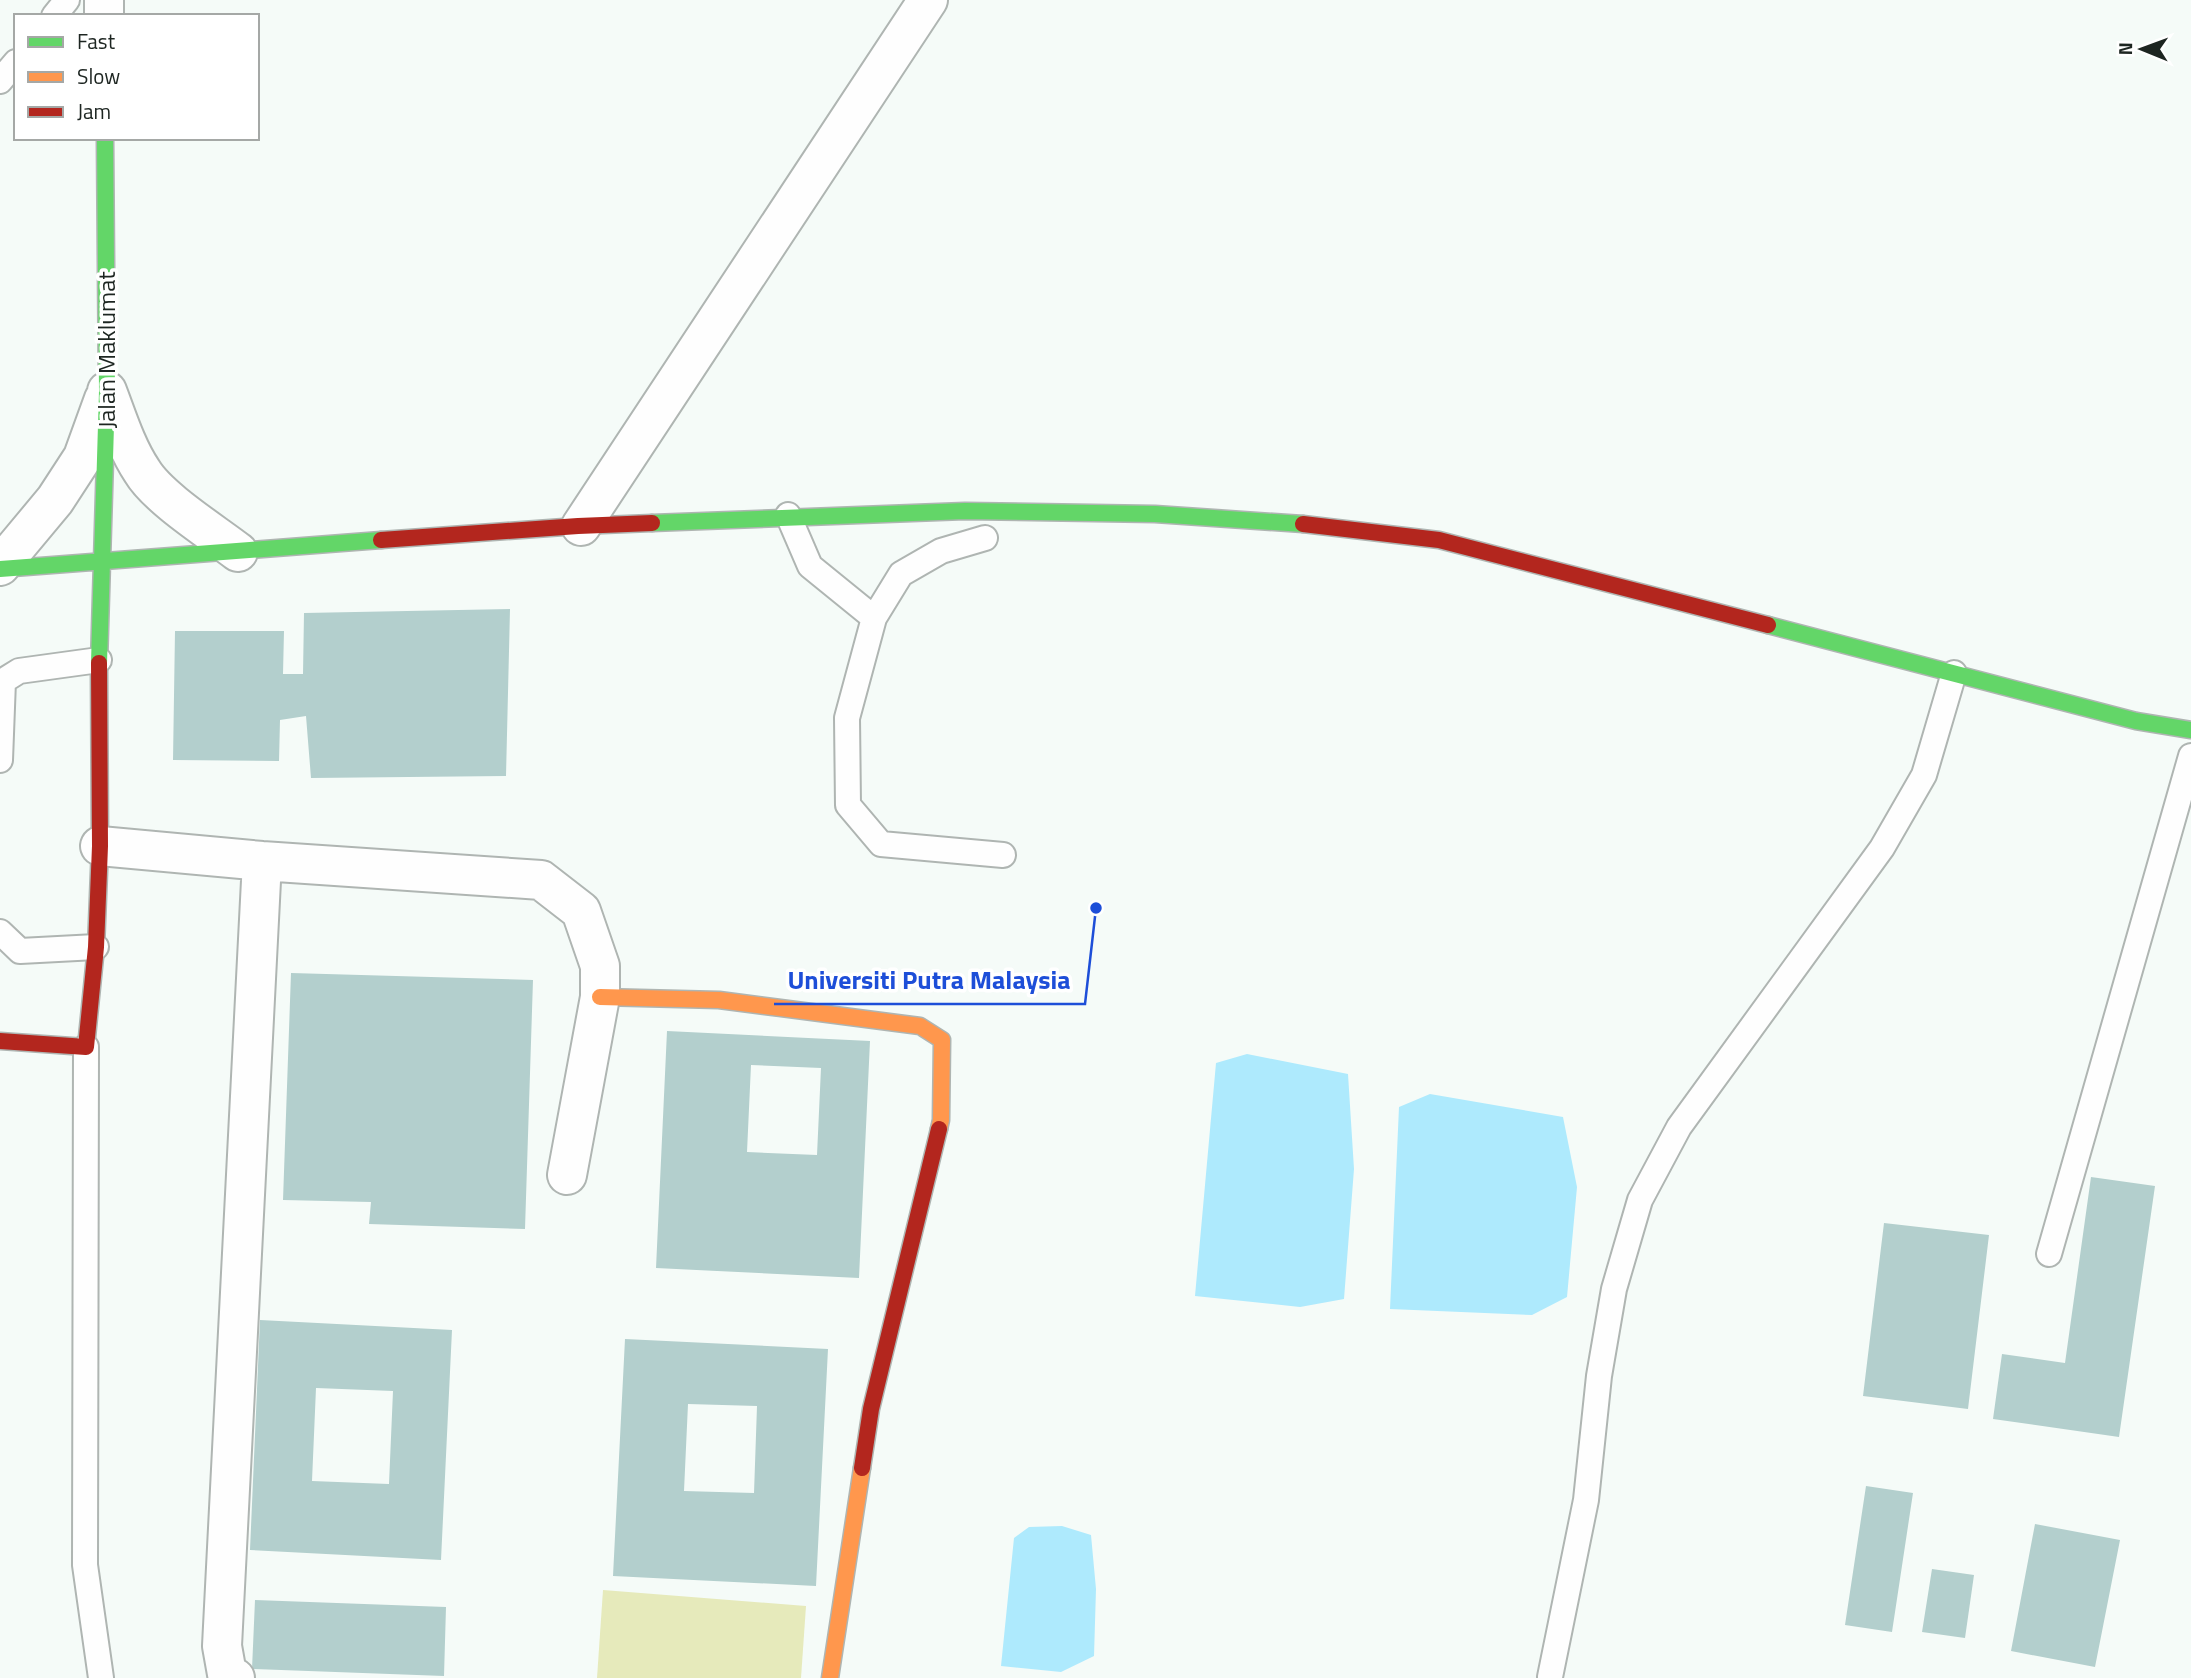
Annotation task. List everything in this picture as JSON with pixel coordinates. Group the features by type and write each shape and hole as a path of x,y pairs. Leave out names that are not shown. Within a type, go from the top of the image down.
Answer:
{"street":[{"path":"581,526 928,0"},
{"name":"Jalan Maklumat","path":"86,1047 96,947 100,846 99,660 107,391 105,140"},
{"path":"107,391 127,442 154,487 238,552"},
{"path":"0,568 55,500 83,457 107,391"},
{"path":"0,568 581,526 788,515 1009,510 1176,513 1381,531 1439,540 2136,721 2191,730"},
{"path":"100,846 262,861 541,880 581,911 600,966 600,997 567,1175"},
{"path":"234,1678 228,1674 222,1646 262,861"},
{"path":"600,997 733,1002 920,1026 942,1040 941,1120 871,1409 830,1678"},
{"path":"0,1041 86,1047"}],"lane":[{"path":"56,14 67,0"},
{"path":"0,81 14,64"},
{"path":"788,515 810,566 874,618"},
{"path":"985,538 941,551 901,574 874,618 847,718 848,805 881,844 1003,855"},
{"path":"0,760 3,681 19,671 99,660"},
{"path":"1550,1677 1586,1500 1600,1376 1614,1289 1640,1200 1679,1127 1882,848 1924,775 1954,673"},
{"path":"2049,1254 2191,757"},
{"path":"0,932 20,951 96,947"},
{"path":"86,1047 85,1565 101,1678"}],"green space":[{"path":"603,1590 806,1606 801,1678 597,1678"}],"water":[{"path":"1247,1054 1348,1074 1354,1169 1344,1299 1300,1307 1195,1296 1216,1063"},
{"path":"1430,1094 1563,1117 1577,1187 1567,1297 1532,1315 1390,1309 1399,1107"},
{"path":"1062,1526 1091,1535 1096,1589 1094,1656 1061,1672 1001,1666 1014,1538 1029,1527"}],"building":[{"path":"510,609 506,776 311,778 306,716 280,720 279,761 173,760 175,631 284,631 283,674 303,674 304,613"},
{"path":"291,973 533,980 525,1229 369,1224 371,1202 283,1200"},
{"path":"667,1031 870,1041 859,1278 656,1268","holes":["751,1065 821,1068 817,1155 747,1152"]},
{"path":"2091,1177 2155,1186 2119,1437 1993,1419 2002,1354 2065,1363"},
{"path":"1884,1223 1989,1235 1968,1409 1863,1396"},
{"path":"260,1320 452,1330 441,1560 250,1550","holes":["316,1388 393,1391 389,1484 312,1481"]},
{"path":"625,1339 828,1349 816,1586 613,1576","holes":["688,1404 757,1406 754,1493 684,1491"]},
{"path":"1866,1486 1913,1493 1892,1632 1845,1625"},
{"path":"2035,1524 2120,1540 2095,1667 2011,1651"},
{"path":"1932,1569 1974,1575 1965,1638 1922,1632"},
{"path":"255,1600 446,1607 444,1676 252,1669"}],"traffic: fast":[{"path":"99,663 107,391 105,140"},
{"path":"652,523 965,511 1155,514 1303,524"},
{"path":"0,569 381,540"},
{"path":"1768,625 2136,721 2191,730"}],"traffic: slow":[{"path":"600,997 719,1000 920,1026 942,1040 939,1129"},
{"path":"830,1678 862,1468"}],"traffic: jam":[{"path":"381,540 652,523"},
{"path":"1303,524 1439,540 1768,625"},
{"path":"0,1041 86,1047 96,947 100,846 99,663"},
{"path":"862,1468 871,1409 939,1129"}],"place":[{"name":"Universiti Putra Malaysia","path":"1096,908"}]}
